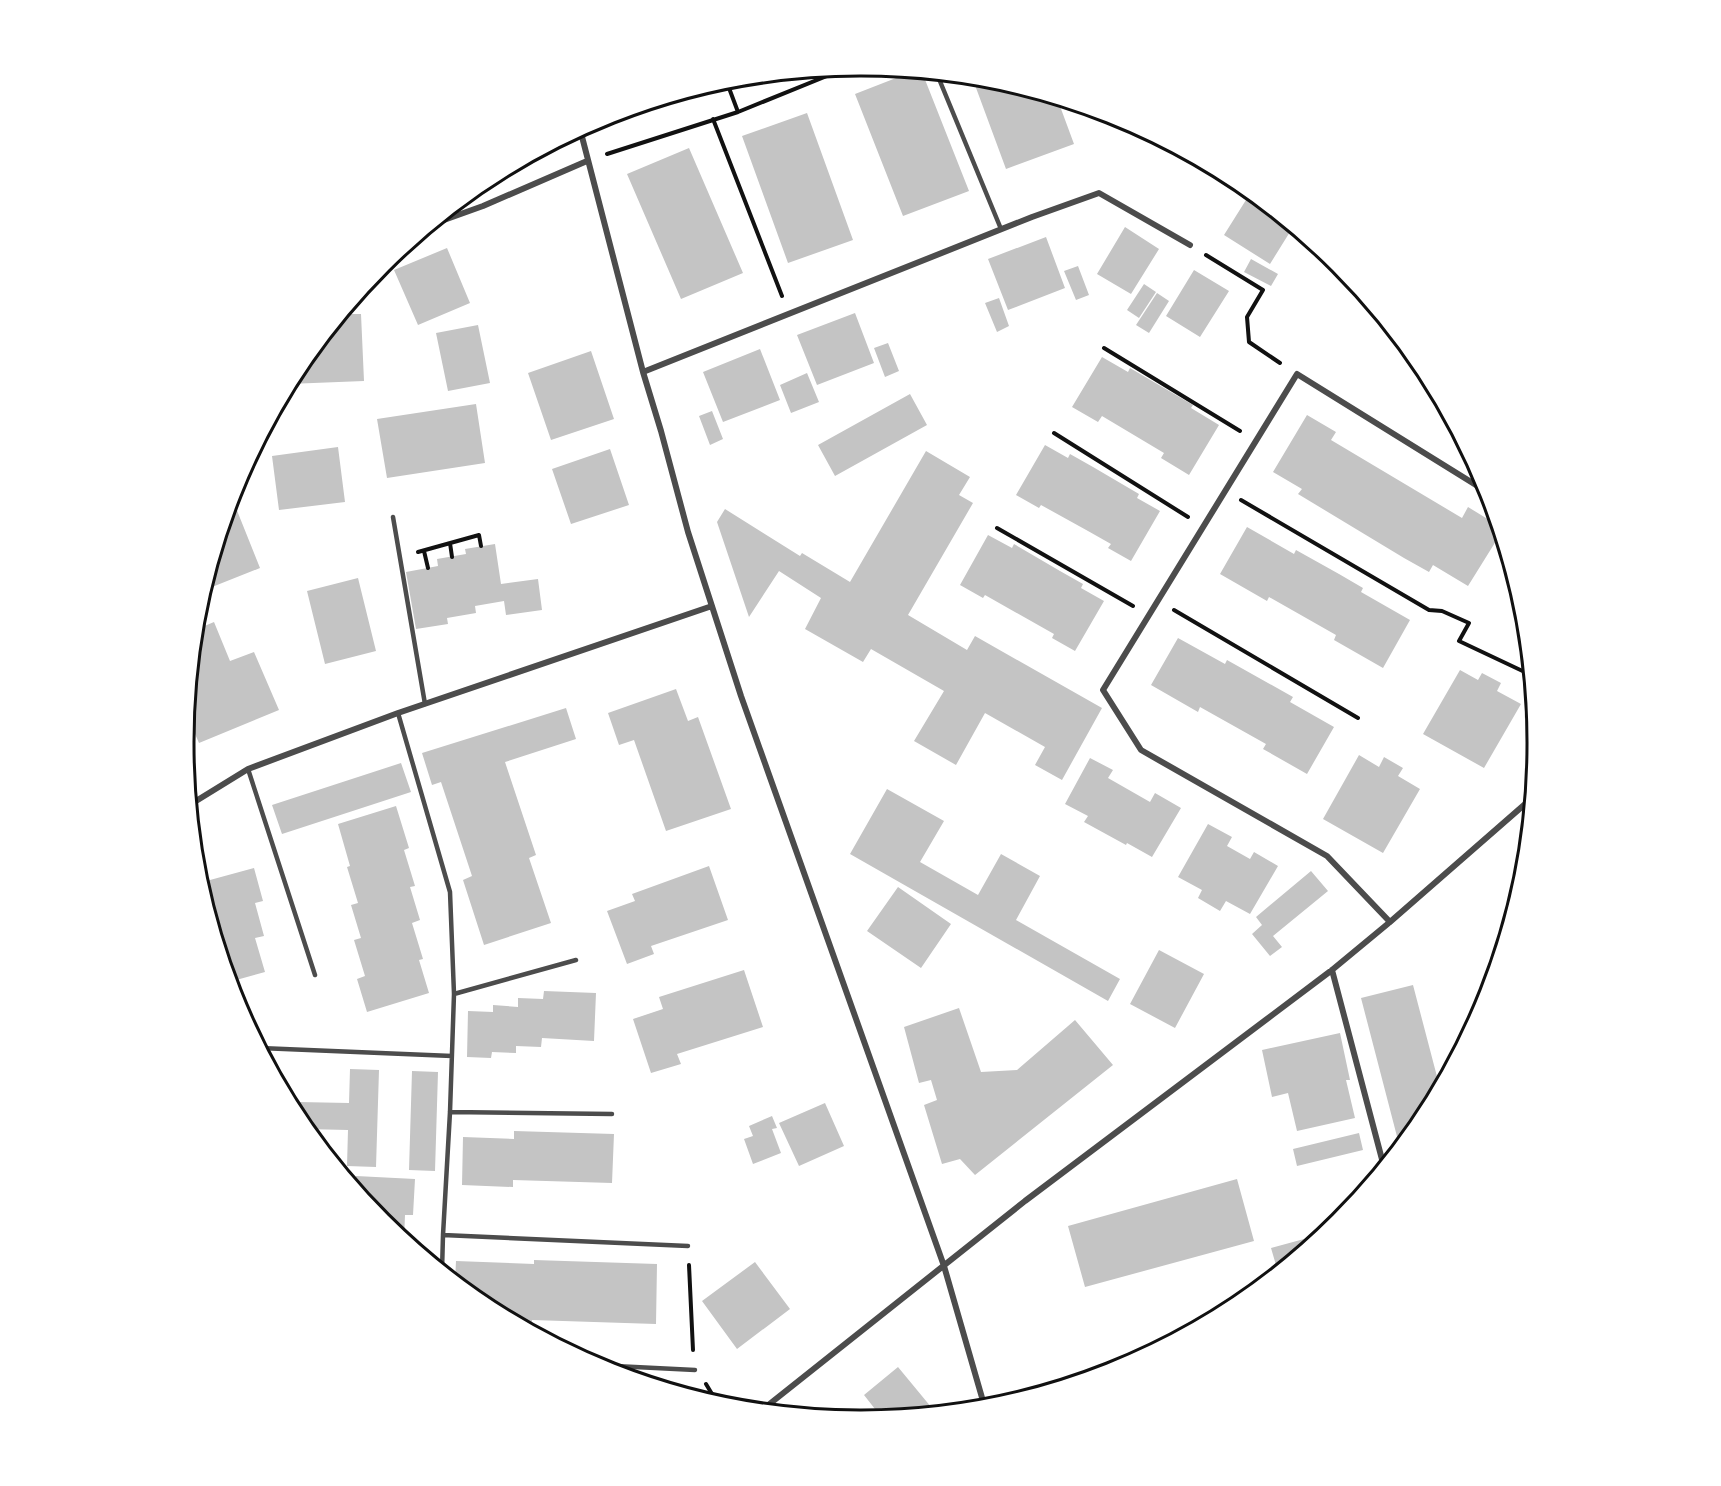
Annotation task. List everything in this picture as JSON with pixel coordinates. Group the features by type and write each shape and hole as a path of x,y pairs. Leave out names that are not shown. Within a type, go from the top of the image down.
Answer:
{"street":[{"path":"582,138 643,372 688,532 745,707 944,1266 983,1398"},
{"path":"451,218 587,161"},
{"path":"643,372 1001,229 1099,193 1190,245"},
{"path":"1390,922 1327,856 1141,750 1103,690 1297,374 1474,484"},
{"path":"197,801 248,769 398,713 712,606"},
{"path":"770,1403 1025,1201 1332,970 1524,805"},
{"path":"1332,970 1382,1158"}],"lane":[{"path":"940,81 1001,229"},
{"path":"393,517 424,704"},
{"path":"398,713 450,892 454,994 442,1261"},
{"path":"248,769 315,975"},
{"path":"454,994 576,960"},
{"path":"268,1048 452,1056"},
{"path":"450,1113 612,1114"},
{"path":"443,1235 688,1246"},
{"path":"626,1367 694,1370"}],"path":[{"path":"587,161 738,112 822,78"},
{"path":"729,89 738,112"},
{"path":"712,119 789,313"},
{"path":"1190,245 1263,290 1247,317 1249,342 1297,374"},
{"path":"1104,348 1256,441"},
{"path":"1054,433 1204,526"},
{"path":"1225,491 1429,610 1442,611 1469,623 1459,641 1523,671"},
{"path":"997,528 1149,615"},
{"path":"400,558 478,535 481,546"},
{"path":"450,543 452,556"},
{"path":"424,550 428,568"},
{"path":"1158,601 1358,718"},
{"path":"688,1246 694,1370"}],"building":[{"path":"897,78 925,80 969,191 903,216 855,94"},
{"path":"976,87 1061,108 1074,144 1006,169"},
{"path":"807,113 853,240 788,263 742,136"},
{"path":"689,148 743,273 681,299 627,174"},
{"path":"1246,200 1289,233 1270,264 1224,235"},
{"path":"1125,227 1159,249 1131,294 1097,274"},
{"path":"1046,237 1065,288 1008,310 988,259"},
{"path":"447,248 470,303 418,325 394,270"},
{"path":"1251,259 1278,274 1271,286 1244,272"},
{"path":"1078,266 1089,295 1076,300 1064,271"},
{"path":"1194,270 1229,291 1200,337 1166,316"},
{"path":"1144,284 1156,292 1139,318 1127,310"},
{"path":"1157,293 1169,301 1149,333 1136,325"},
{"path":"999,298 1009,326 997,332 985,303"},
{"path":"855,313 874,363 817,385 797,335"},
{"path":"351,314 361,314 364,381 299,384"},
{"path":"478,325 490,383 448,391 436,333"},
{"path":"888,343 899,371 885,377 874,348"},
{"path":"760,349 780,400 723,422 703,372"},
{"path":"591,351 614,419 551,440 528,373"},
{"path":"1102,357 1128,372 1130,368 1193,405 1191,408 1219,425 1189,475 1161,458 1164,453 1102,416 1098,422 1072,407"},
{"path":"807,373 819,402 791,413 780,385"},
{"path":"910,394 927,425 835,476 818,445"},
{"path":"476,404 485,463 387,478 377,419"},
{"path":"712,411 723,439 710,445 699,416"},
{"path":"1307,415 1336,432 1331,440 1462,518 1468,507 1488,519 1496,542 1468,586 1433,565 1429,572 1404,558 1298,494 1302,489 1273,472"},
{"path":"1045,445 1068,458 1070,454 1093,467 1139,494 1137,498 1160,511 1131,561 1108,548 1111,544 1041,505 1039,508 1016,495"},
{"path":"338,447 345,502 279,510 272,456"},
{"path":"610,449 629,505 571,524 552,469"},
{"path":"926,451 970,477 959,495 973,503 908,615 967,650 975,636 1102,708 1062,780 1035,765 1045,747 985,713 956,765 914,741 944,691 871,649 863,662 805,629 821,598 779,571 749,617 717,522 725,509 800,556 802,553 850,582"},
{"path":"237,510 260,568 213,587"},
{"path":"1247,527 1294,554 1296,550 1339,574 1363,588 1361,592 1410,620 1383,668 1334,640 1336,635 1269,597 1267,601 1220,574"},
{"path":"988,535 1012,548 1014,544 1083,584 1081,588 1104,601 1075,651 1052,638 1054,634 985,595 983,598 960,585"},
{"path":"495,544 501,584 538,579 542,610 506,615 504,601 475,606 476,613 447,618 448,624 416,629 406,572 438,566 437,559 466,554 465,549"},
{"path":"358,578 376,651 325,664 307,591"},
{"path":"214,622 230,661 254,652 279,710 199,743 194,732 195,699 205,626"},
{"path":"1178,638 1225,664 1227,660 1293,697 1290,702 1334,727 1307,774 1263,749 1266,744 1200,707 1198,712 1151,685"},
{"path":"1460,670 1478,680 1482,673 1501,683 1497,691 1521,704 1484,768 1423,734"},
{"path":"676,689 688,721 698,717 731,809 666,831 634,740 619,745 608,713"},
{"path":"566,708 576,739 505,762 536,855 529,858 551,923 484,945 463,880 472,876 441,782 432,785 422,753"},
{"path":"1359,755 1379,767 1384,757 1403,768 1398,776 1420,789 1383,853 1323,819"},
{"path":"1090,758 1113,770 1108,778 1150,802 1155,793 1181,808 1152,857 1084,822 1088,816 1065,804"},
{"path":"401,763 411,792 282,834 272,805"},
{"path":"887,789 944,821 920,862 978,895 1001,854 1040,876 1016,920 1120,979 1108,1001 850,854"},
{"path":"396,806 409,848 404,850 415,886 410,887 420,920 412,923 423,959 419,960 429,993 367,1012 357,979 365,976 354,940 361,938 351,905 358,903 347,867 350,866 338,824"},
{"path":"1208,824 1232,837 1227,846 1250,859 1254,852 1278,866 1250,914 1226,901 1220,911 1198,898 1202,890 1178,877"},
{"path":"709,866 728,920 651,946 654,954 627,964 607,911 635,901 632,894"},
{"path":"254,868 263,901 255,903 264,936 255,938 265,972 238,980 229,957 209,880"},
{"path":"1311,871 1328,891 1273,936 1282,947 1270,956 1252,934 1262,925 1256,917"},
{"path":"898,887 951,924 921,968 867,931"},
{"path":"1159,950 1204,974 1175,1028 1130,1004"},
{"path":"744,970 763,1027 677,1054 681,1064 651,1073 633,1019 663,1009 659,997"},
{"path":"1413,985 1437,1077 1397,1138 1361,998"},
{"path":"544,991 596,993 594,1041 542,1038 541,1047 516,1046 516,1053 492,1052 491,1058 467,1057 468,1011 493,1012 493,1005 518,1007 518,998 543,999"},
{"path":"959,1008 981,1072 1017,1070 1075,1020 1113,1065 975,1175 960,1159 942,1164 924,1105 937,1100 931,1080 919,1083 904,1027"},
{"path":"1340,1033 1350,1080 1346,1080 1355,1118 1297,1131 1288,1093 1272,1097 1262,1050"},
{"path":"350,1069 379,1070 376,1167 347,1166 348,1130 318,1129 299,1102 349,1103"},
{"path":"412,1071 438,1072 435,1171 409,1170"},
{"path":"825,1103 844,1146 799,1166 779,1123"},
{"path":"772,1116 777,1128 772,1129 781,1153 753,1164 744,1139 753,1136 749,1126"},
{"path":"514,1131 614,1134 612,1183 513,1180 513,1187 462,1185 463,1137 514,1139"},
{"path":"1359,1133 1363,1150 1297,1166 1293,1149"},
{"path":"356,1176 415,1179 413,1215 405,1215 404,1228 389,1214"},
{"path":"1237,1179 1254,1241 1085,1287 1068,1226"},
{"path":"1306,1238 1276,1264 1271,1248"},
{"path":"534,1260 657,1264 656,1324 532,1320 532,1323 455,1272 456,1261 534,1264"},
{"path":"755,1262 790,1309 737,1349 702,1301"},
{"path":"898,1367 930,1406 875,1409 864,1395"}]}
